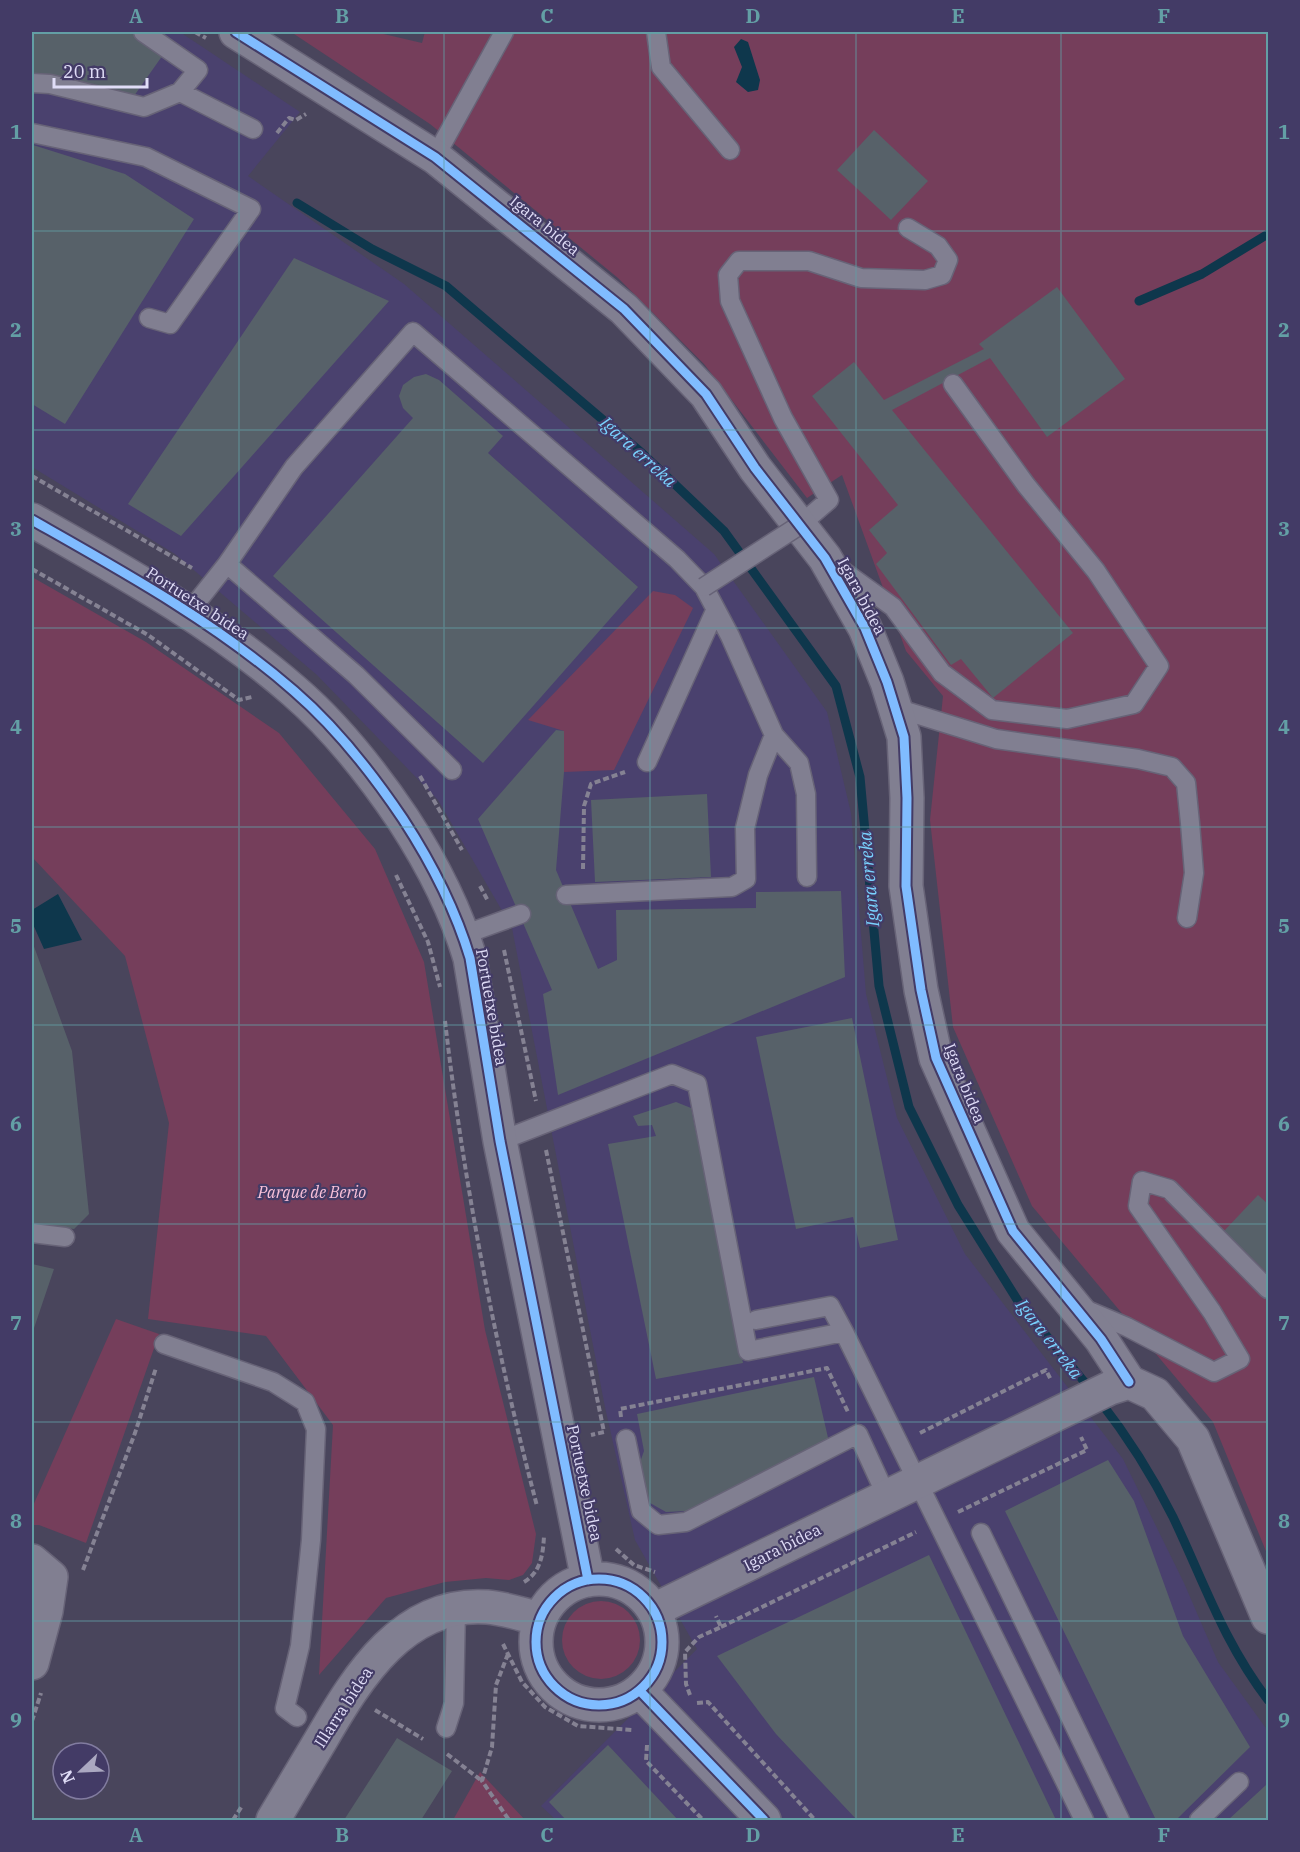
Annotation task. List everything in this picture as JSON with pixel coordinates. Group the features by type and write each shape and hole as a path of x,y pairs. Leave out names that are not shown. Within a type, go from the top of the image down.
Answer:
{"street":[{"name":"Igara bidea","path":"236,32 435,157 624,309 706,394 755,468 825,558 865,628 896,708 904,737 907,798 906,886 909,922 936,1058 1013,1231 1101,1339 1120,1385 918,1479 654,1610"},
{"name":"Portuetxe bidea","path":"32,520 189,612 240,647 296,692 345,741 388,797 427,856 463,935 480,1011 500,1141 588,1580"},
{"path":"1120,1385 1155,1394 1193,1439 1269,1617"},
{"path":"32,1561 51,1577 34,1668"},
{"path":"608,1579 626,1585 642,1596 654,1610 660,1627 662,1645 659,1662 651,1678 639,1691 621,1701 601,1705 581,1702 562,1693 548,1678 539,1660 536,1640 540,1619 552,1600 568,1587 588,1580 608,1579"},
{"name":"Illarra bidea","path":"273,1821 348,1694 376,1656 395,1638 424,1619 456,1609 488,1606 540,1619"},
{"path":"639,1691 659,1732 764,1821"}],"lane":[{"path":"32,83 50,84 144,107 180,92 198,70 143,32"},
{"path":"435,157 504,32"},
{"path":"656,32 661,67 730,150"},
{"path":"180,92 253,129"},
{"path":"32,133 146,157 251,209 170,324 149,318"},
{"path":"704,587 800,525 829,500 783,418 730,301 728,275 739,261 809,261 861,278 925,280 942,275 948,260 938,246 908,228"},
{"path":"189,612 226,564 294,467 412,332 677,559 704,587 730,636 774,735 799,764 806,794 807,877"},
{"path":"825,558 894,607 942,673 992,710 1066,719 1134,704 1159,666 1096,571 1026,485 952,384"},
{"path":"226,564 356,675 452,770"},
{"path":"647,762 715,611"},
{"path":"896,708 996,739 1138,759 1172,767 1186,783 1190,823 1194,873 1187,918"},
{"path":"574,894 732,887 746,879 745,828 758,775 774,735"},
{"path":"463,935 521,915"},
{"path":"500,1141 672,1074 697,1084 748,1351 844,1332"},
{"path":"1070,1303 1127,1327 1214,1372 1240,1359 1212,1312 1138,1206 1142,1181 1169,1189 1269,1289"},
{"path":"32,1233 65,1237"},
{"path":"756,1320 830,1306 918,1479 1084,1821"},
{"path":"164,1344 273,1382 305,1402 316,1429 311,1540 300,1646 285,1708 297,1717"},
{"path":"626,1439 641,1510 658,1525 686,1522 858,1434 886,1496"},
{"path":"981,1533 1119,1821"},
{"path":"446,1728 454,1703 456,1609"},
{"path":"1199,1821 1239,1782"}],"path":[{"path":"253,129 275,136 290,118 296,120 315,108"},
{"path":"32,476 213,580"},
{"path":"32,569 147,635 239,700 252,697 261,705"},
{"path":"574,894 584,806 591,784 609,780 647,762"},
{"path":"419,774 467,860"},
{"path":"394,870 428,942 442,997"},
{"path":"478,881 498,922 604,1431 586,1437"},
{"path":"445,1018 469,1189 515,1421 538,1509"},
{"path":"81,1575 135,1433 164,1344"},
{"path":"626,1439 620,1409 827,1368 858,1434"},
{"path":"521,1584 530,1578 543,1558 544,1531"},
{"path":"614,1540 616,1551 634,1565 666,1576"},
{"path":"703,1587 721,1627 699,1637 685,1652 686,1684 693,1704 708,1702 815,1821"},
{"path":"501,1640 522,1682 545,1707 578,1726 659,1732 646,1761 703,1821"},
{"path":"508,1654 496,1685 492,1747 482,1781 510,1821"},
{"path":"32,1721 34,1668"}],"shaded area":[{"path":"32,32 180,32 300,112 248,176 404,284 714,554 827,712 851,813 866,994 897,1118 965,1254 1123,1459 1184,1583 1218,1662 1268,1731 1268,1820 556,1820 541,1806 697,1649 635,1540 605,1407 512,928 438,800 317,675 175,554 32,467"}],"green space":[{"path":"291,32 375,32 422,43 425,32 1268,32 1268,1556 1213,1422 1032,1206 953,1027 930,820 943,696 906,651 842,475 807,498 704,364 618,278 430,124"},
{"name":"Parque de Berio","path":"32,577 146,642 279,733 375,849 424,962 485,1330 536,1534 532,1563 523,1575 509,1580 486,1578 445,1582 386,1598 319,1675 333,1425 266,1336 148,1319 169,1123 125,956 32,857"},
{"path":"653,591 675,595 693,608 614,770 564,772 564,731 528,720"},
{"path":"116,1319 159,1334 86,1543 39,1525 32,1525 32,1508"},
{"path":"601,1601 616,1604 633,1618 640,1640 637,1655 623,1672 601,1679 586,1676 569,1662 562,1640 565,1625 579,1608"},
{"path":"480,1772 525,1820 453,1820"}],"water":[{"path":"741,39 748,42 760,80 758,90 748,92 736,82 742,67 734,47"},
{"path":"58,894 82,940 44,949 32,922 32,910"}],"building":[{"path":"32,32 135,32 165,52 134,96 32,75"},
{"path":"874,130 928,181 891,220 837,170"},
{"path":"33,145 125,174 194,219 65,424 32,404"},
{"path":"294,258 389,301 181,536 128,504"},
{"path":"1057,287 1125,379 1047,437 990,358 892,410 1073,633 993,698 961,659 951,665 876,564 887,553 869,530 898,505 812,396 854,362 884,400 984,349 979,344"},
{"path":"426,374 439,380 503,436 488,453 638,587 483,763 273,576 413,418 403,408 399,396 403,385 414,377"},
{"path":"556,730 564,731 564,772 556,870 598,969 617,960 616,910 756,908 756,892 841,891 845,977 558,1095 543,994 552,990 478,819"},
{"path":"707,794 711,877 595,882 591,800"},
{"path":"32,941 72,1051 89,1214 74,1229 32,1225"},
{"path":"852,1018 898,1240 860,1248 853,1217 796,1229 756,1037"},
{"path":"676,1102 691,1108 743,1363 656,1379 608,1144 656,1136 652,1125 638,1126 633,1116"},
{"path":"1258,1195 1268,1204 1268,1274 1224,1231"},
{"path":"32,1264 54,1269 32,1334"},
{"path":"814,1377 829,1442 686,1511 666,1512 650,1503 641,1488 638,1468 644,1451 637,1414"},
{"path":"1108,1460 1134,1501 1183,1636 1250,1747 1176,1820 1156,1820 1005,1511"},
{"path":"929,1555 1056,1820 857,1820 776,1734 717,1656"},
{"path":"397,1738 452,1771 421,1820 344,1820"},
{"path":"608,1745 678,1820 566,1820 549,1802"},
{"path":"1266,1785 1268,1788 1268,1820 1228,1820"}],"waterway":[{"name":"Igara erreka","path":"297,203 372,249 446,286 643,454 724,531 836,686 860,777 879,986 909,1107 958,1205 1018,1301 1091,1390"},
{"path":"1139,301 1202,274 1268,234"},
{"name":"Igara erreka","path":"1099,1400 1130,1442 1157,1486 1226,1633 1252,1678 1268,1700"}],"cycle path":[{"path":"236,32 435,157 624,309 706,394 755,468 825,558 865,628 887,682 904,737 907,798 906,886 921,990 936,1058 1013,1231 1101,1339 1129,1382"},
{"path":"32,520 134,578 200,620 264,666 294,691 325,720 366,768 403,819 433,869 450,903 470,958 500,1141 588,1580"},
{"path":"599,1579 623,1584 643,1598 657,1618 662,1642 657,1666 643,1686 623,1700 599,1705 575,1700 555,1686 541,1666 536,1642 541,1618 555,1598 575,1584 599,1579"},
{"path":"640,1691 764,1820"}]}
